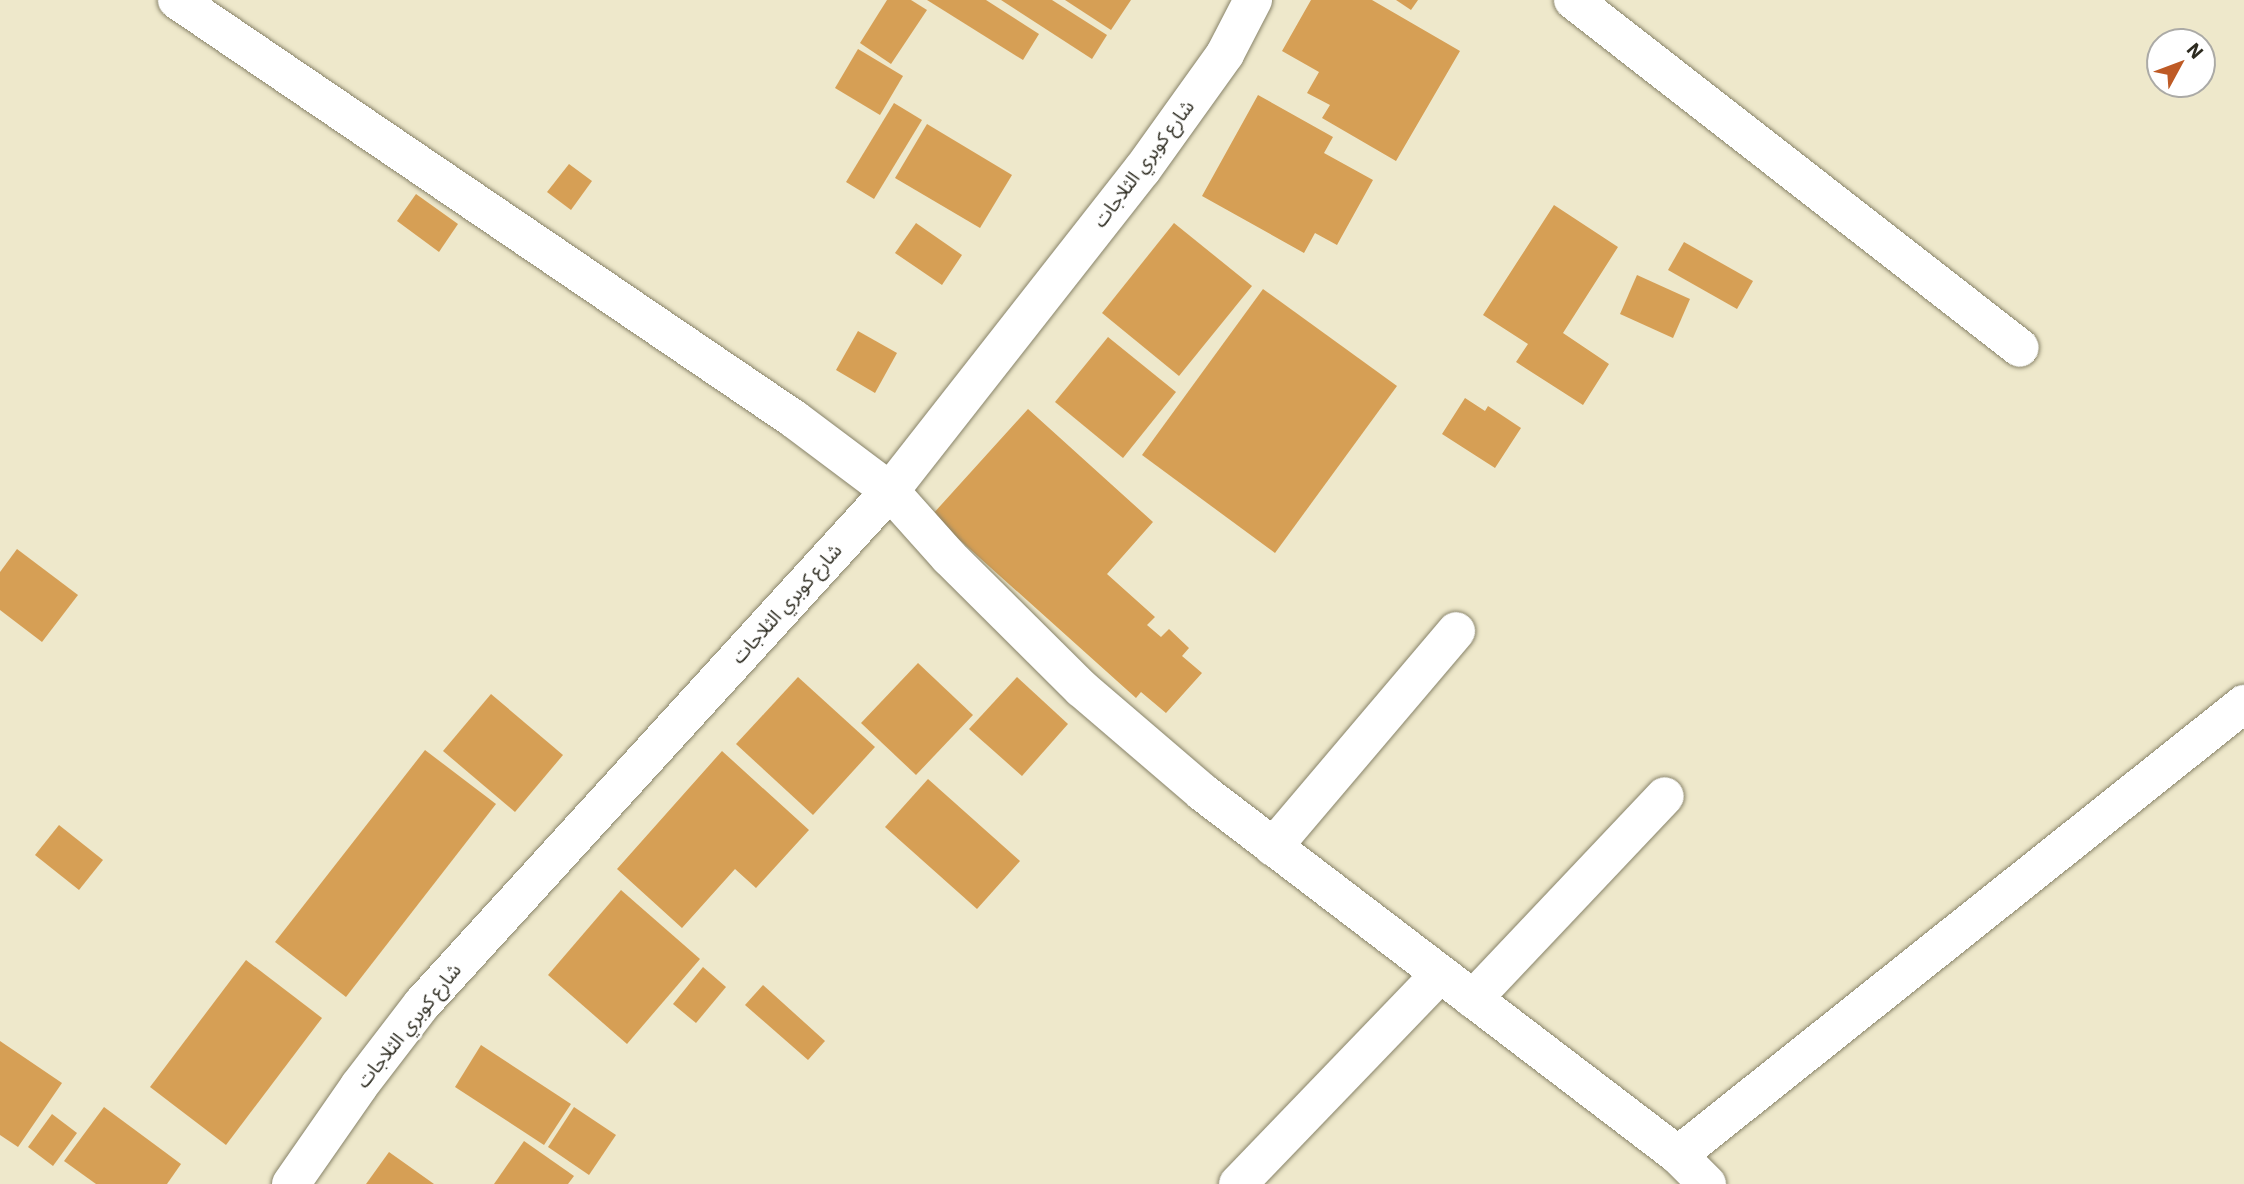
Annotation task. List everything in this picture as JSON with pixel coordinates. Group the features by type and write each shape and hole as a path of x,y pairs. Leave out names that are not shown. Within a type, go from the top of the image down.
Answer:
{"street":[{"path":"177,0 794,419 890,491 949,557 1082,689 1202,792 1473,999 1695,1176 2244,705"},
{"name":"شارع كوبري الثلاجات","path":"291,1184 359,1086 422,1004 890,491 1142,170 1225,54 1253,0"},
{"path":"1573,0 2020,348"},
{"path":"1273,847 1456,631"},
{"path":"1473,999 1665,796"},
{"path":"1238,1184 1440,975"}],"building":[{"path":"887,0 911,0 927,10 891,64 860,43"},
{"path":"927,0 986,0 1039,34 1023,60"},
{"path":"1001,0 1052,0 1107,35 1092,59"},
{"path":"1065,0 1131,0 1111,30"},
{"path":"1311,0 1372,0 1460,51 1396,161 1322,118 1330,105 1307,93 1319,72 1282,51"},
{"path":"1396,0 1418,0 1411,10"},
{"path":"858,49 903,76 880,115 835,88"},
{"path":"1258,95 1333,137 1324,153 1373,180 1337,245 1315,233 1304,253 1202,196"},
{"path":"894,103 922,120 874,199 846,182"},
{"path":"927,124 1012,175 980,228 895,178"},
{"path":"569,164 592,181 571,210 547,192"},
{"path":"416,194 458,224 439,252 397,221"},
{"path":"1554,205 1618,247 1563,333 1609,364 1583,405 1516,362 1528,344 1483,315"},
{"path":"916,223 962,255 942,285 895,253"},
{"path":"1174,223 1252,286 1179,376 1102,313"},
{"path":"1684,242 1753,281 1737,309 1668,270"},
{"path":"1637,275 1690,299 1673,338 1620,314"},
{"path":"1263,289 1397,386 1275,553 1142,455"},
{"path":"858,331 897,353 875,393 836,370"},
{"path":"1108,337 1176,392 1123,458 1055,402"},
{"path":"1465,398 1485,411 1488,406 1521,428 1495,468 1442,434"},
{"path":"1028,409 1153,522 1107,574 1155,617 1147,625 1161,637 1169,629 1189,648 1182,656 1202,673 1166,713 1141,692 1136,698 932,515"},
{"path":"17,549 78,595 42,642 0,610 0,572"},
{"path":"918,663 973,715 916,775 861,723"},
{"path":"798,677 875,747 813,815 736,744"},
{"path":"1017,677 1068,724 1022,776 969,729"},
{"path":"491,694 563,755 515,812 443,751"},
{"path":"425,750 496,804 346,997 275,942"},
{"path":"722,751 809,830 756,888 735,869 682,928 617,869"},
{"path":"928,779 1020,861 977,909 885,827"},
{"path":"59,825 103,860 79,890 35,855"},
{"path":"621,890 700,959 627,1044 548,975"},
{"path":"246,960 322,1018 226,1145 150,1087"},
{"path":"703,967 726,987 696,1023 673,1004"},
{"path":"763,985 825,1041 808,1060 745,1005"},
{"path":"0,1041 62,1083 18,1147 0,1135"},
{"path":"481,1045 571,1104 544,1145 455,1087"},
{"path":"104,1107 181,1164 167,1184 96,1184 64,1161"},
{"path":"574,1107 616,1135 589,1175 548,1147"},
{"path":"52,1114 77,1133 53,1166 28,1147"},
{"path":"524,1141 574,1176 568,1184 494,1184"},
{"path":"389,1152 434,1184 366,1184"}]}
